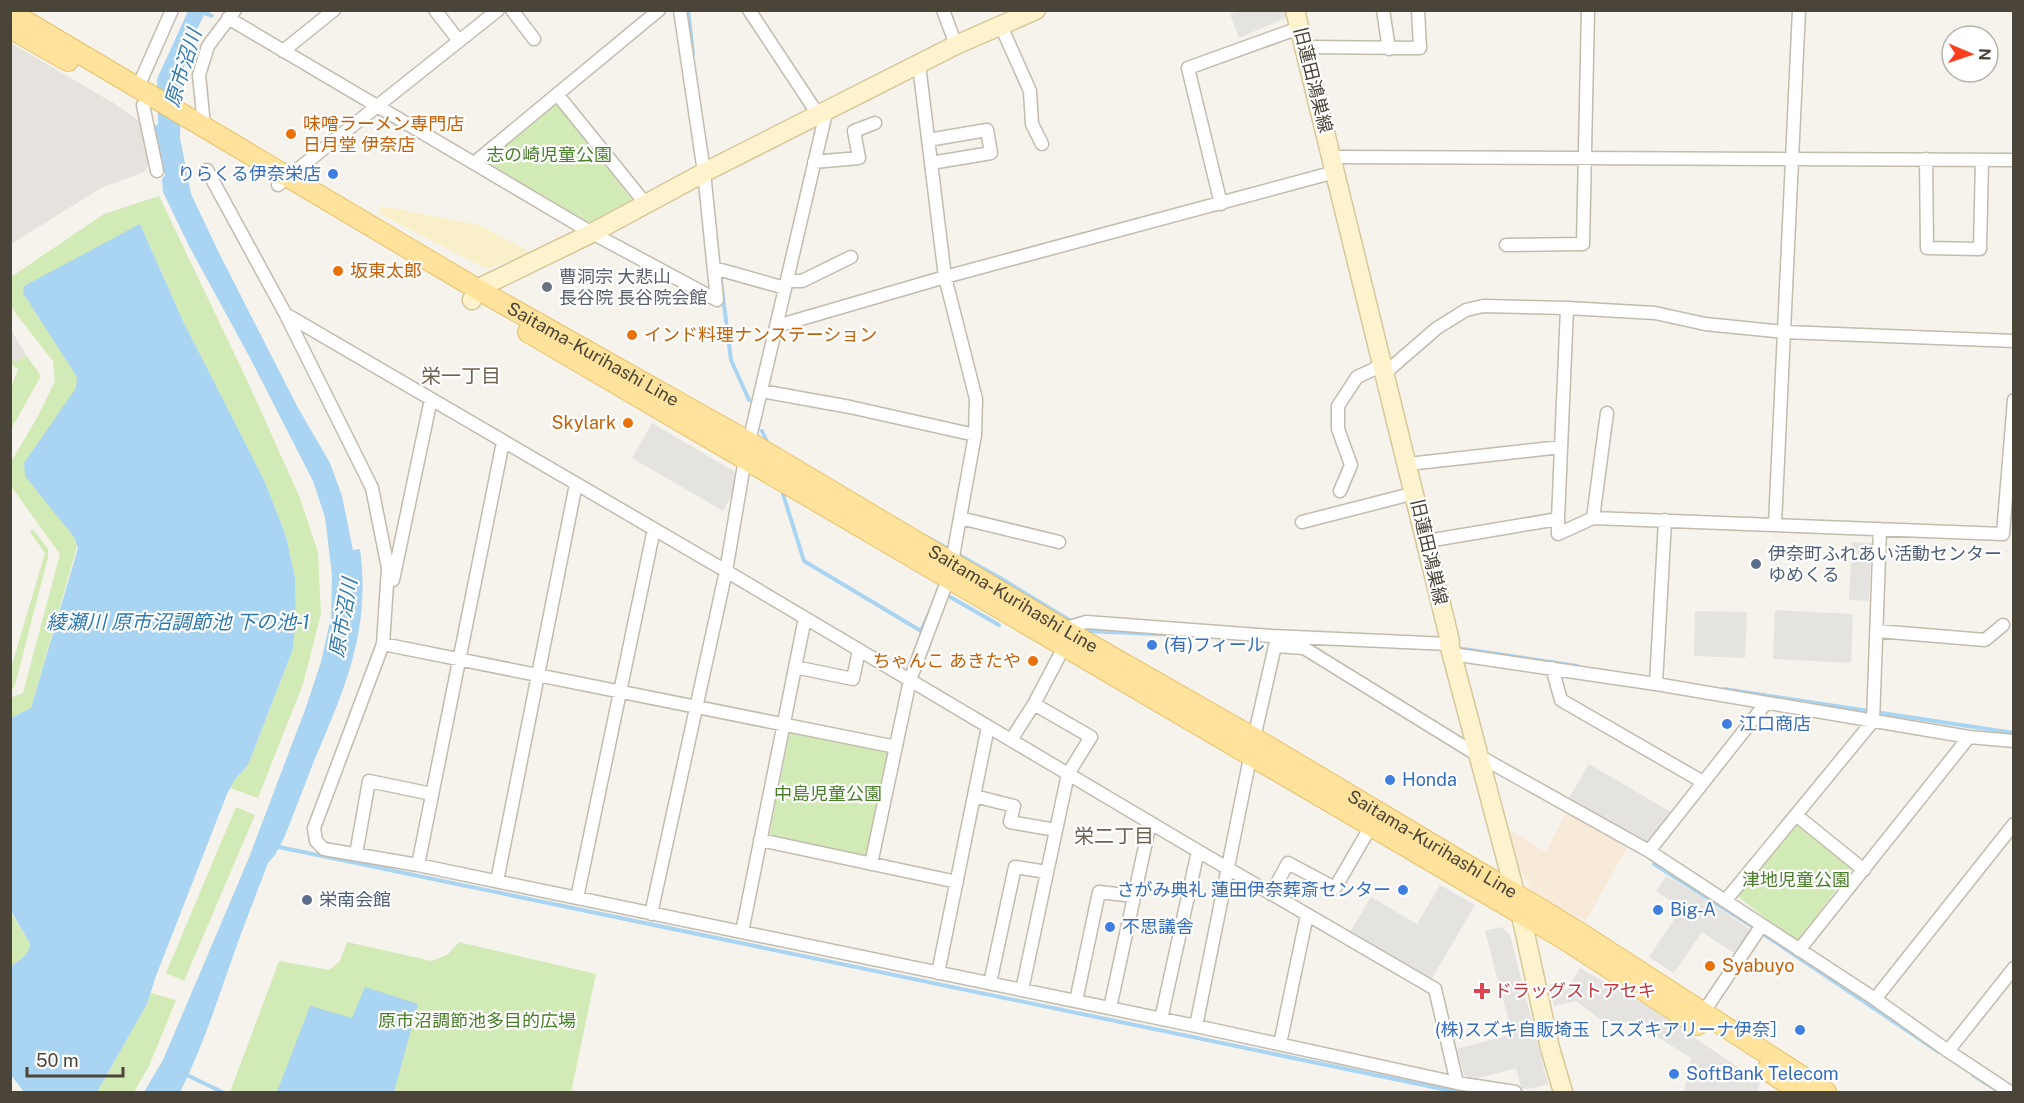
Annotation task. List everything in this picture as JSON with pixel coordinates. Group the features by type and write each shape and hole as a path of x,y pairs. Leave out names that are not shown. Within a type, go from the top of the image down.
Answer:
{"main road":[{"path":"10,12 148,100"},
{"path":"10,28 148,100"},
{"name":"Saitama-Kurihashi Line","path":"148,100 196,126 475,294 747,451 946,582 1063,638 1375,820 1800,1092"},
{"name":"Saitama-Kurihashi Line","path":"1375,820 1514,893 1827,1092"}],"street":[{"path":"157,171 148,100 172,10"},
{"path":"283,51 334,10"},
{"path":"435,10 459,41"},
{"path":"284,181 498,10"},
{"path":"512,10 534,39"},
{"path":"474,163 659,10"},
{"path":"196,126 199,75 208,46 232,14 283,51 592,233 717,300 718,269 707,171 680,10"},
{"path":"651,914 726,571 747,451 814,162 822,114 749,10"},
{"path":"943,10 956,45"},
{"path":"475,294 707,171 956,45 1036,10"},
{"path":"1383,10 1389,49"},
{"path":"1304,47 1420,48 1418,10"},
{"path":"1506,245 1583,244 1588,10"},
{"path":"1775,524 1799,10"},
{"path":"1221,204 1188,68 1297,19"},
{"name":"旧蓮田鴻巣線","path":"1297,19 1427,541 1451,649 1521,915 1550,1048 1563,1092"},
{"path":"1001,26 1030,91 1032,124 1042,144"},
{"path":"872,864 910,680 946,582 975,435 976,399 945,277 919,65"},
{"path":"557,94 645,203"},
{"path":"814,162 859,158 854,131 875,123"},
{"path":"928,140 987,130 991,153 931,163"},
{"path":"777,326 945,277 1221,204 1334,165 1584,158 2013,160"},
{"path":"1926,159 1927,248 1969,249 1980,249 1982,160"},
{"path":"207,170 286,315 372,488 388,568 383,644 314,828 316,841 324,849 497,881 1196,1026 1457,1083 1515,1092"},
{"path":"718,269 786,284 802,281 851,257"},
{"path":"1340,491 1351,465 1338,429 1338,406 1358,377 1384,369 1437,328 1466,310 1483,306 1655,313 1706,324 1785,332 2013,341"},
{"path":"1567,308 1558,534 1593,518 2003,534 2012,445 2013,400"},
{"path":"286,315 726,571 1435,989 1457,1083"},
{"path":"760,391 850,407 975,435"},
{"path":"387,607 431,399"},
{"path":"1593,518 1607,413"},
{"path":"417,865 503,442"},
{"path":"1408,464 1561,447"},
{"path":"497,881 576,484"},
{"path":"1302,522 1415,493"},
{"path":"960,518 1059,542"},
{"path":"1427,541 1558,519"},
{"path":"1656,684 1665,520"},
{"path":"1726,900 1873,721 1880,529"},
{"path":"577,898 654,530"},
{"path":"742,932 804,618"},
{"path":"1011,740 1034,704 1063,638 1086,622 1287,642 1451,649 1552,669 1656,684 1969,737 2013,741"},
{"path":"1877,631 1985,640 2003,625"},
{"path":"1196,1026 1252,747 1275,646 1287,642 1304,648 1479,756 1649,851 1875,999 1948,1052 2010,1092"},
{"path":"383,644 896,747"},
{"path":"795,667 853,679 859,650"},
{"path":"1552,669 1561,700 1703,782"},
{"path":"1022,990 1068,774 1091,736 1034,704"},
{"path":"1649,851 1766,704"},
{"path":"938,973 988,727"},
{"path":"1799,950 1969,737"},
{"path":"356,854 369,781 432,794"},
{"path":"974,796 1014,806 1010,822 1056,830"},
{"path":"1796,815 1864,870"},
{"path":"1271,894 1288,863 1335,888 1375,820"},
{"path":"1110,1008 1150,823"},
{"path":"1875,999 2013,824"},
{"path":"760,840 957,882"},
{"path":"1161,1019 1198,851"},
{"path":"990,983 1015,867 1047,872"},
{"path":"1076,1001 1099,892 1134,896"},
{"path":"1280,1044 1307,915"},
{"path":"1703,1013 1762,925"},
{"path":"1948,1052 2013,968"}],"shaded area":[{"path":"1288,10 1290,16 1239,38 1230,14 1238,11"},
{"path":"11,43 115,104 141,122 150,162 144,172 101,188 11,244"},
{"path":"10,329 27,356 14,363 11,359"},
{"path":"652,423 735,472 733,492 723,511 632,458"},
{"path":"1852,542 1872,543 1869,601 1849,600"},
{"path":"1775,610 1853,614 1851,663 1773,659"},
{"path":"1695,611 1747,612 1745,658 1694,656"},
{"path":"1589,764 1671,812 1647,844 1569,798"},
{"path":"1567,811 1627,848 1586,920 1548,902 1533,892 1519,869 1509,829 1546,852"},
{"path":"1666,876 1753,931 1737,955 1702,932 1674,973 1649,957 1682,908 1656,891"},
{"path":"1440,885 1475,905 1431,980 1350,932 1371,897 1417,924"},
{"path":"1501,927 1510,935 1548,1084 1528,1089 1521,1088 1516,1068 1479,1078 1464,1076 1457,1049 1512,1034 1485,931"},
{"path":"1580,968 1649,1007 1760,1082 1757,1092 1684,1092 1691,1058 1643,1028 1643,1023 1602,1021 1576,1001 1554,1006 1549,985 1555,983 1567,990"}],"green space":[{"name":"志の崎児童公園","path":"555,101 633,201 592,226 484,160"},
{"path":"159,196 246,378 300,498 318,552 321,614 303,684 258,798 230,788 248,765 293,649 296,612 295,578 286,536 265,482 183,321 140,224 23,293 78,377 74,537 77,547 31,708 11,718 10,698 23,693 60,554 11,486 11,462 55,381 53,361 13,310 11,277 104,214"},
{"path":"27,356 41,376 11,429 11,388 18,369 11,365 11,362"},
{"path":"33,529 48,549 48,557 15,685 11,691 11,668 45,553 30,532"},
{"name":"中島児童公園","path":"790,731 888,750 867,858 769,838"},
{"path":"236,807 255,815 184,981 166,973"},
{"name":"津地児童公園","path":"1796,819 1855,865 1797,942 1737,896"},
{"path":"10,911 30,944 26,954 11,966"},
{"name":"原市沼調節池多目的広場","path":"347,942 432,961 447,955 459,942 596,974 571,1092 230,1092 279,961 329,970 340,961"},
{"path":"151,993 176,1000 149,1066 134,1092 97,1092 147,1004"}],"sand":[{"path":"381,206 479,225 532,253 487,269 378,213"}],"water":[{"name":"原市沼川","path":"188,11 207,11 214,15 212,18 204,15 190,43 182,75 180,138 191,194 297,406 330,463 342,496 353,550 360,549 362,606 353,658 336,708 284,838 268,863 188,1076 180,1092 144,1092 163,1060 248,860 305,710 321,662 331,617 332,575 325,517 313,481 163,192 162,179 165,175 154,126 158,124 157,79"},
{"name":"綾瀬川 原市沼調節池 下の池-1","path":"140,224 183,321 265,482 286,536 295,578 296,612 293,649 248,765 235,779 227,794 147,1004 97,1092 24,1092 11,1075 11,966 26,954 30,944 11,911 11,718 31,708 78,548 74,537 25,476 24,463 76,388 77,377 23,293 24,286"},
{"path":"365,987 418,1004 394,1092 277,1092 310,1006 352,1018"}],"waterway":[{"path":"688,10 693,54"},
{"path":"720,273 731,360 749,400"},
{"path":"762,431 768,444"},
{"path":"783,494 804,561 921,631 929,613"},
{"path":"925,536 1074,623"},
{"path":"945,594 999,625"},
{"path":"1080,627 1085,631 1180,635"},
{"path":"1457,648 1577,666"},
{"path":"1724,689 2014,733"},
{"path":"274,846 1457,1092"},
{"path":"1654,864 1755,928"},
{"path":"1762,933 1939,1052"},
{"path":"185,1074 222,1092"},
{"path":"1973,1075 2000,1092"}],"place":[{"name":"味噌ラーメン専門店 日月堂 伊奈店","path":"291,134"},
{"name":"りらくる伊奈栄店","path":"333,174"},
{"name":"坂東太郎","path":"338,271"},
{"name":"曹洞宗 大悲山 長谷院 長谷院会館","path":"547,287"},
{"name":"インド料理ナンステーション","path":"632,335"},
{"name":"Skylark","path":"628,423"},
{"name":"伊奈町ふれあい活動センター ゆめくる","path":"1756,564"},
{"name":"(有)フィール","path":"1152,645"},
{"name":"ちゃんこ あきたや","path":"1033,661"},
{"name":"江口商店","path":"1727,724"},
{"name":"Honda","path":"1390,780"},
{"name":"さがみ典礼 蓮田伊奈葬斎センター","path":"1403,890"},
{"name":"栄南会館","path":"307,900"},
{"name":"Big-A","path":"1658,910"},
{"name":"不思議舎","path":"1110,927"},
{"name":"Syabuyo","path":"1710,966"},
{"name":"ドラッグストアセキ","path":"1482,991"},
{"name":"(株)スズキ自販埼玉［スズキアリーナ伊奈］","path":"1800,1030"},
{"name":"SoftBank Telecom","path":"1674,1074"}],"district":[{"name":"栄一丁目","path":"461,376"},
{"name":"栄二丁目","path":"1114,836"}]}
